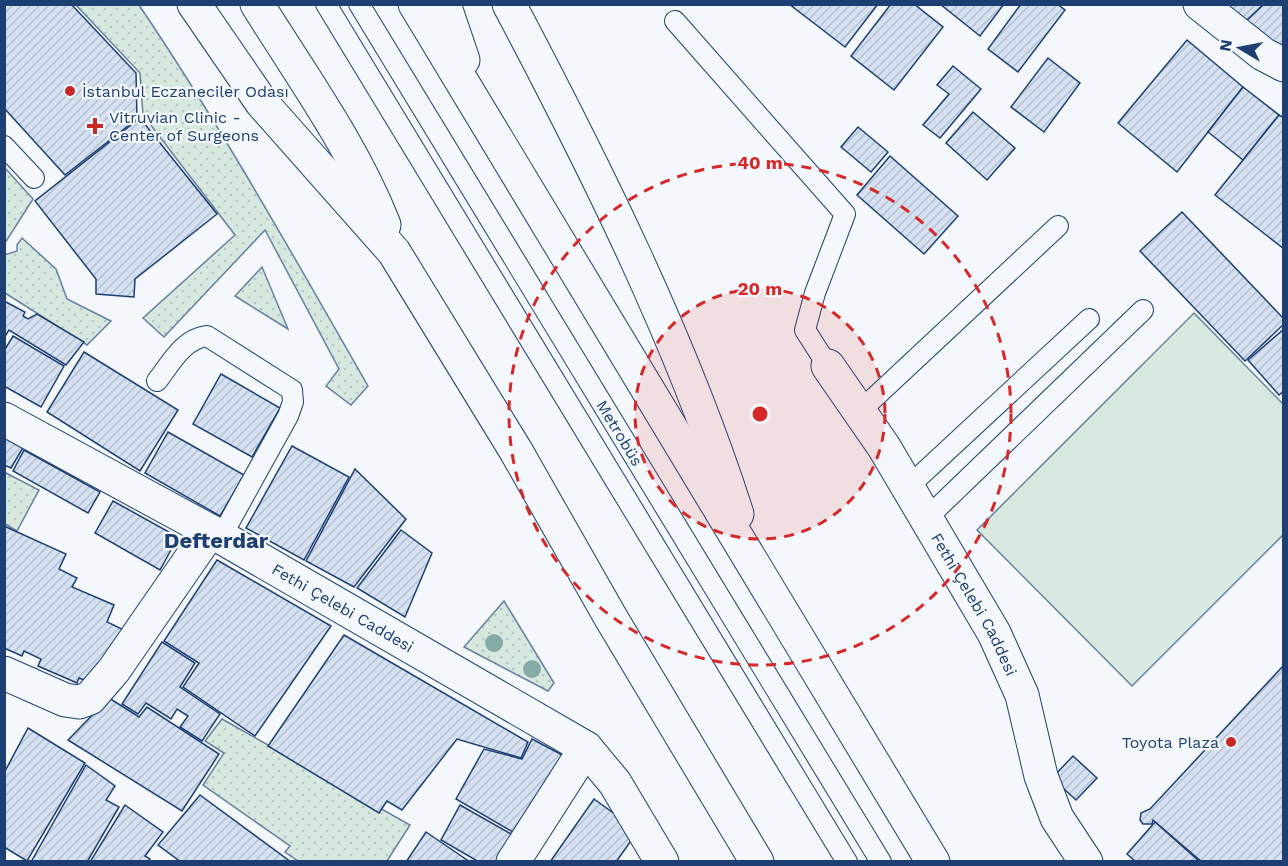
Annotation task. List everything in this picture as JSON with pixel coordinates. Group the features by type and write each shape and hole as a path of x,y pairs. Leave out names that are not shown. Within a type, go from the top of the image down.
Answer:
{"main road":[{"path":"194,4 262,103 394,252 510,442 757,861"},
{"path":"257,4 373,198 394,252"},
{"path":"415,4 933,861"},
{"path":"444,4 478,107"},
{"path":"509,4 552,87 622,234 710,430 753,564"},
{"path":"1200,4 1263,54 1284,65"},
{"name":"Fethi Çelebi Caddesi","path":"828,366 908,487 994,633 1022,695 1041,776 1057,818 1086,861"},
{"name":"Fethi Çelebi Caddesi","path":"4,419 215,534 586,748"},
{"path":"4,673 65,700 79,702 90,698 114,670 215,534"},
{"path":"513,861 586,748 615,783 662,861"},
{"path":"715,791 733,861"}],"lane":[{"name":"Metrobüs","path":"326,4 848,861"},
{"name":"Metrobüs","path":"359,4 881,861"},
{"path":"675,21 845,214 815,293 805,330 828,366"},
{"path":"4,146 34,178"},
{"path":"860,412 1059,226"},
{"path":"927,518 1143,310"},
{"path":"908,487 1089,319"},
{"path":"157,381 186,344 195,338 207,336 292,390 293,402 288,416 215,534"}],"shaded area":[{"path":"76,5 139,5 228,146 368,386 351,405 326,386 339,369 265,230 164,337 143,318 235,235 143,115 140,73"},
{"path":"5,168 33,199 5,243"},
{"path":"22,238 56,269 67,299 111,321 87,345 5,293 4,255 17,251 17,245"},
{"path":"262,267 288,329 235,296"},
{"path":"1194,313 1283,404 1283,535 1132,686 977,530"},
{"path":"4,472 39,490 17,531 5,524"},
{"path":"504,601 554,683 548,691 464,647"},
{"path":"222,719 410,825 387,861 298,861 285,852 290,846 203,785 224,753 205,741"}],"building":[{"name":"İstanbul Eczaneciler Odası","path":"4,4 71,4 136,73 137,119 65,175 4,108"},
{"path":"789,4 878,4 845,47"},
{"path":"891,4 914,4 943,27 894,90 851,56"},
{"path":"940,4 1004,4 980,36"},
{"path":"1021,4 1057,4 1065,10 1018,72 988,49"},
{"path":"1226,4 1264,4 1246,21"},
{"path":"1264,4 1284,4 1284,51 1246,21"},
{"path":"1187,40 1243,87 1177,172 1118,123"},
{"path":"1048,58 1080,83 1044,132 1011,107"},
{"path":"953,66 981,89 940,138 923,125 949,94 937,85"},
{"path":"1243,87 1279,115 1243,160 1208,132"},
{"path":"973,112 1015,148 987,180 946,143"},
{"path":"1279,115 1284,118 1284,249 1215,195"},
{"path":"140,118 217,214 135,279 134,297 96,294 96,279 35,201"},
{"path":"858,127 888,152 871,172 841,147"},
{"path":"890,156 958,216 924,254 857,195"},
{"path":"1182,212 1284,319 1284,324 1245,361 1140,251"},
{"path":"4,301 25,312 23,316 28,319 37,314 84,342 66,365 9,330 4,338"},
{"path":"1284,329 1284,391 1279,395 1248,360"},
{"path":"13,336 64,366 41,407 4,386 4,351"},
{"path":"84,352 178,410 140,471 47,412"},
{"path":"221,374 280,408 252,457 193,424"},
{"path":"168,432 244,475 220,516 145,473"},
{"path":"4,435 24,446 11,468 4,465"},
{"path":"292,446 349,477 304,560 246,528"},
{"path":"24,450 100,492 88,513 13,471"},
{"path":"355,469 406,519 354,587 306,561"},
{"path":"113,501 178,537 160,570 95,533"},
{"path":"4,526 66,554 59,569 77,578 72,587 114,605 107,622 124,630 92,683 79,678 77,683 38,666 41,659 24,651 22,656 4,648"},
{"path":"401,530 432,553 405,617 357,588"},
{"path":"217,560 331,626 255,736 183,687 199,663 164,641"},
{"path":"344,635 528,742 521,758 457,739 402,810 387,801 379,813 268,746"},
{"path":"162,642 195,663 180,687 220,714 202,741 180,727 188,716 177,709 171,719 146,703 138,714 122,704"},
{"path":"1284,665 1284,862 1202,862 1153,820 1152,824 1143,824 1140,820 1141,813 1150,809"},
{"path":"109,698 139,717 147,707 219,754 182,811 68,740"},
{"path":"28,728 85,763 27,861 4,847 4,773"},
{"path":"532,739 568,758 518,835 456,799 484,749 522,759"},
{"path":"1073,756 1097,778 1076,800 1052,778"},
{"path":"86,765 115,786 106,800 119,807 87,862 31,862"},
{"path":"200,795 291,862 181,862 158,845"},
{"path":"594,799 638,831 616,862 550,862"},
{"path":"125,805 163,832 145,856 150,859 149,862 90,862"},
{"path":"460,805 520,839 507,862 479,862 441,840"},
{"path":"1155,822 1200,862 1136,862 1127,854"},
{"path":"426,832 470,862 406,862"}],"place":[{"name":"İstanbul Eczaneciler Odası","path":"70,91"},
{"name":"Vitruvian Clinic - Center of Surgeons","path":"95,126"},
{"name":"Toyota Plaza","path":"1231,742"}],"district":[{"name":"Defterdar","path":"216,540"}]}
